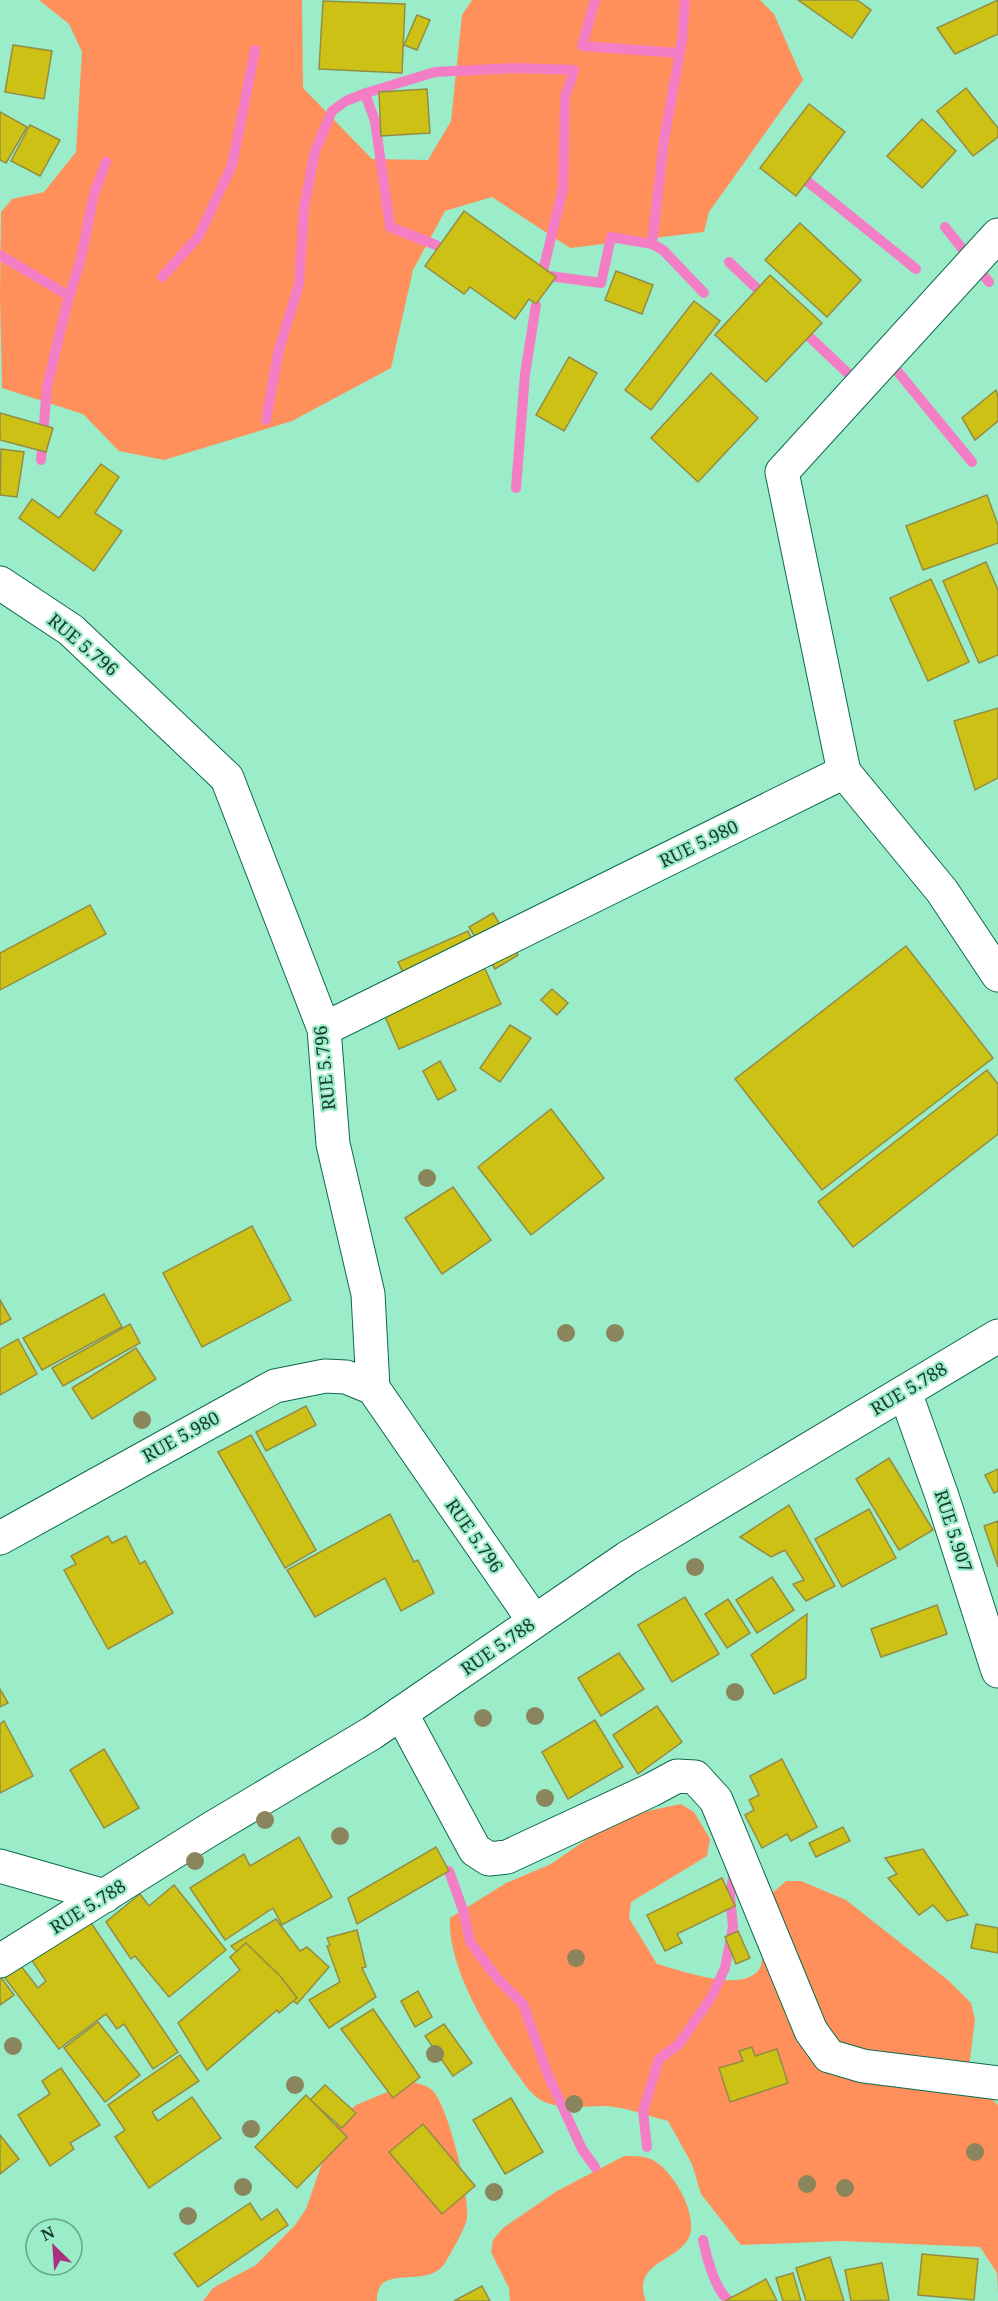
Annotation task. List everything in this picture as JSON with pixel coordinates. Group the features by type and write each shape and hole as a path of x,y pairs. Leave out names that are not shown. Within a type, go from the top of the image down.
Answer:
{"street":[{"path":"998,235 782,472 844,772 942,891 998,975"},
{"name":"RUE 5.796","path":"0,583 71,630 227,778 324,1029 333,1144 368,1294 372,1388 534,1622"},
{"name":"RUE 5.980","path":"324,1029 844,772"},
{"name":"RUE 5.788","path":"0,1961 209,1830 372,1733 627,1558 998,1336"},
{"name":"RUE 5.980","path":"0,1538 275,1386 325,1376 346,1377 372,1388"},
{"name":"RUE 5.907","path":"905,1392 942,1496 998,1671"},
{"path":"401,1713 475,1850 489,1859 507,1857 677,1776 695,1777 716,1800 811,2031 828,2056 863,2066 998,2083"},
{"path":"0,1866 105,1896"}],"shaded area":[{"path":"39,0 302,0 303,88 372,159 428,160 451,121 462,15 472,0 760,0 774,14 803,80 709,212 704,232 570,248 492,197 445,211 413,270 391,368 292,421 164,460 119,451 83,414 2,388 1,212 12,199 44,192 76,152 82,52 69,24"},
{"path":"681,1804 694,1812 710,1839 707,1856 631,1902 629,1918 657,1964 697,1975 728,1980 754,1975 762,1961 763,1901 786,1881 801,1881 846,1900 949,1981 971,2003 975,2019 969,2067 975,2082 998,2105 998,2293 997,2273 980,2247 842,2241 741,2245 701,2194 692,2164 668,2121 612,2107 569,2107 542,2101 529,2090 504,2055 482,2019 462,1977 455,1957 450,1918 506,1883 551,1864 619,1817"},
{"path":"411,2082 430,2088 445,2113 457,2151 465,2191 466,2223 445,2263 437,2271 427,2275 384,2282 379,2289 377,2301 203,2301 213,2288 256,2265 296,2224 306,2209 336,2123 356,2105"},
{"path":"624,2156 648,2158 664,2169 685,2199 691,2221 687,2241 645,2277 643,2287 646,2301 510,2301 509,2288 491,2252 493,2240 503,2228 557,2191"}],"building":[{"path":"798,0 857,0 871,10 852,38"},
{"path":"998,0 998,34 955,54 937,28"},
{"path":"323,1 405,4 402,73 319,69"},
{"path":"417,15 430,20 417,50 404,45"},
{"path":"13,45 52,51 44,99 5,92"},
{"path":"966,88 998,128 998,137 973,156 937,111"},
{"path":"427,89 430,133 381,136 379,92"},
{"path":"809,104 845,132 796,196 760,168"},
{"path":"0,112 27,127 6,163 0,160"},
{"path":"922,119 956,151 922,188 887,156"},
{"path":"30,125 60,140 40,176 11,161"},
{"path":"464,211 556,277 536,304 529,299 515,319 470,287 464,294 425,266"},
{"path":"800,223 861,280 827,317 765,260"},
{"path":"616,271 653,285 642,314 605,300"},
{"path":"770,275 822,323 766,382 715,335"},
{"path":"694,301 720,321 651,410 625,390"},
{"path":"569,357 597,373 564,431 536,415"},
{"path":"711,373 758,418 698,482 651,438"},
{"path":"996,390 998,421 975,440 962,418"},
{"path":"0,413 53,428 46,452 0,440"},
{"path":"1,449 24,452 17,497 0,495"},
{"path":"101,464 119,477 95,513 122,531 94,571 19,518 32,499 59,518"},
{"path":"987,495 998,525 998,543 923,570 906,526"},
{"path":"986,562 998,590 998,655 979,663 943,581"},
{"path":"931,579 969,662 928,681 890,598"},
{"path":"998,708 998,778 975,790 954,721"},
{"path":"90,905 106,934 0,990 0,953"},
{"path":"493,913 518,955 495,969 469,927"},
{"path":"468,931 501,1004 399,1049 380,1005 412,991 398,962"},
{"path":"906,946 993,1058 822,1190 735,1079"},
{"path":"552,989 568,1003 557,1015 541,1000"},
{"path":"510,1025 531,1038 500,1082 480,1068"},
{"path":"440,1061 456,1090 438,1100 423,1071"},
{"path":"987,1070 998,1084 998,1134 853,1247 818,1202"},
{"path":"551,1109 604,1178 531,1235 478,1167"},
{"path":"453,1187 491,1240 442,1274 405,1218"},
{"path":"252,1226 291,1300 202,1347 163,1273"},
{"path":"104,1294 122,1327 42,1370 23,1338"},
{"path":"0,1300 11,1319 0,1325"},
{"path":"130,1324 140,1343 63,1386 52,1368"},
{"path":"18,1339 37,1374 0,1395 0,1349"},
{"path":"136,1348 156,1379 92,1419 72,1388"},
{"path":"306,1406 316,1425 266,1451 256,1432"},
{"path":"251,1435 316,1550 285,1568 218,1452"},
{"path":"889,1458 933,1530 899,1550 856,1479"},
{"path":"998,1469 998,1491 994,1493 985,1475"},
{"path":"789,1505 835,1586 806,1601 793,1584 804,1580 785,1550 771,1557 740,1537"},
{"path":"869,1509 896,1558 842,1587 815,1539"},
{"path":"390,1514 414,1562 418,1560 434,1593 401,1611 385,1578 315,1617 287,1570"},
{"path":"998,1521 998,1567 984,1526"},
{"path":"108,1536 112,1543 126,1536 140,1564 145,1561 173,1613 108,1649 64,1570 76,1564 71,1556"},
{"path":"772,1577 794,1610 757,1633 736,1600"},
{"path":"685,1597 719,1654 672,1682 638,1625"},
{"path":"728,1599 750,1633 727,1648 705,1614"},
{"path":"937,1605 947,1634 881,1657 871,1629"},
{"path":"807,1614 806,1678 774,1694 751,1655"},
{"path":"619,1653 644,1689 601,1716 578,1678"},
{"path":"0,1689 8,1703 0,1707"},
{"path":"657,1706 682,1742 638,1774 613,1735"},
{"path":"595,1720 623,1767 568,1799 542,1752"},
{"path":"4,1721 33,1776 0,1793 0,1724"},
{"path":"104,1749 139,1808 104,1828 70,1770"},
{"path":"782,1759 817,1827 791,1841 787,1834 762,1848 745,1815 754,1810 749,1800 759,1795 750,1776"},
{"path":"843,1827 850,1841 816,1857 809,1843"},
{"path":"299,1837 332,1897 282,1925 273,1908 225,1940 190,1888 244,1854 250,1866"},
{"path":"436,1847 449,1871 357,1924 348,1898"},
{"path":"923,1849 968,1915 947,1921 933,1905 919,1915 888,1878 897,1874 885,1858"},
{"path":"722,1878 735,1906 677,1934 682,1943 665,1951 647,1915"},
{"path":"174,1885 226,1950 169,1997 135,1956 131,1959 106,1922 140,1894 149,1906"},
{"path":"85,1914 178,2052 153,2069 124,2024 117,2029 106,2014 59,2049 5,1978 21,1966 38,1988 46,1981 24,1949"},
{"path":"276,1919 300,1951 307,1947 329,1967 297,2004 260,1974 231,1946"},
{"path":"976,1924 998,1928 998,1953 971,1948"},
{"path":"357,1930 366,1967 362,1968 376,1997 329,2028 309,2000 340,1982 327,1946 330,1945 327,1938"},
{"path":"738,1931 750,1958 736,1964 725,1937"},
{"path":"246,1943 281,1977 297,1998 279,2013 277,2010 207,2070 178,2023 240,1970 230,1957"},
{"path":"0,1976 14,1995 0,2005"},
{"path":"418,1991 432,2017 415,2027 401,2001"},
{"path":"373,2009 420,2077 393,2098 341,2029"},
{"path":"98,2022 140,2075 105,2102 64,2048"},
{"path":"444,2024 472,2063 453,2076 425,2036"},
{"path":"752,2047 755,2056 777,2049 788,2083 730,2102 719,2068 743,2061 739,2051"},
{"path":"180,2055 199,2081 152,2112 158,2121 192,2097 221,2138 149,2188 115,2137 125,2130 108,2105"},
{"path":"61,2068 100,2125 70,2143 74,2149 50,2166 18,2115 50,2094 42,2081"},
{"path":"325,2085 356,2113 342,2128 310,2100"},
{"path":"306,2095 347,2137 297,2188 255,2147"},
{"path":"511,2098 543,2152 505,2174 473,2120"},
{"path":"423,2124 475,2186 442,2214 389,2152"},
{"path":"0,2135 19,2159 0,2174"},
{"path":"250,2203 261,2220 277,2209 288,2225 198,2287 174,2254"},
{"path":"922,2254 978,2259 974,2300 918,2295"},
{"path":"830,2257 844,2301 806,2301 796,2268"},
{"path":"882,2263 889,2300 851,2301 845,2270"},
{"path":"793,2273 801,2301 783,2301 776,2278"},
{"path":"766,2279 777,2301 725,2301"},
{"path":"482,2286 490,2301 454,2301"}],"waterway":[{"path":"595,0 582,46 679,53"},
{"path":"652,244 664,140 682,40 685,0"},
{"path":"162,277 199,236 232,165 255,50"},
{"path":"266,420 278,353 299,284 304,208 315,151 332,111 346,101 366,93 435,72 517,68 574,70 565,97 563,188 542,275 601,283 611,237 652,244 663,250 704,293"},
{"path":"365,94 375,121 390,227 436,245"},
{"path":"41,460 47,387 66,307 81,258 94,194 106,162"},
{"path":"797,173 916,269"},
{"path":"945,227 989,282"},
{"path":"0,255 69,296"},
{"path":"729,262 766,297"},
{"path":"516,488 525,374 536,305"},
{"path":"800,328 854,379"},
{"path":"889,361 972,462"},
{"path":"449,1871 464,1913 470,1942 498,1979 523,2004 548,2075 582,2149 595,2167"},
{"path":"647,2147 643,2111 659,2059 679,2044 712,1996 725,1968 733,1927 730,1896 733,1877"},
{"path":"703,2240 716,2282 730,2301"}]}
